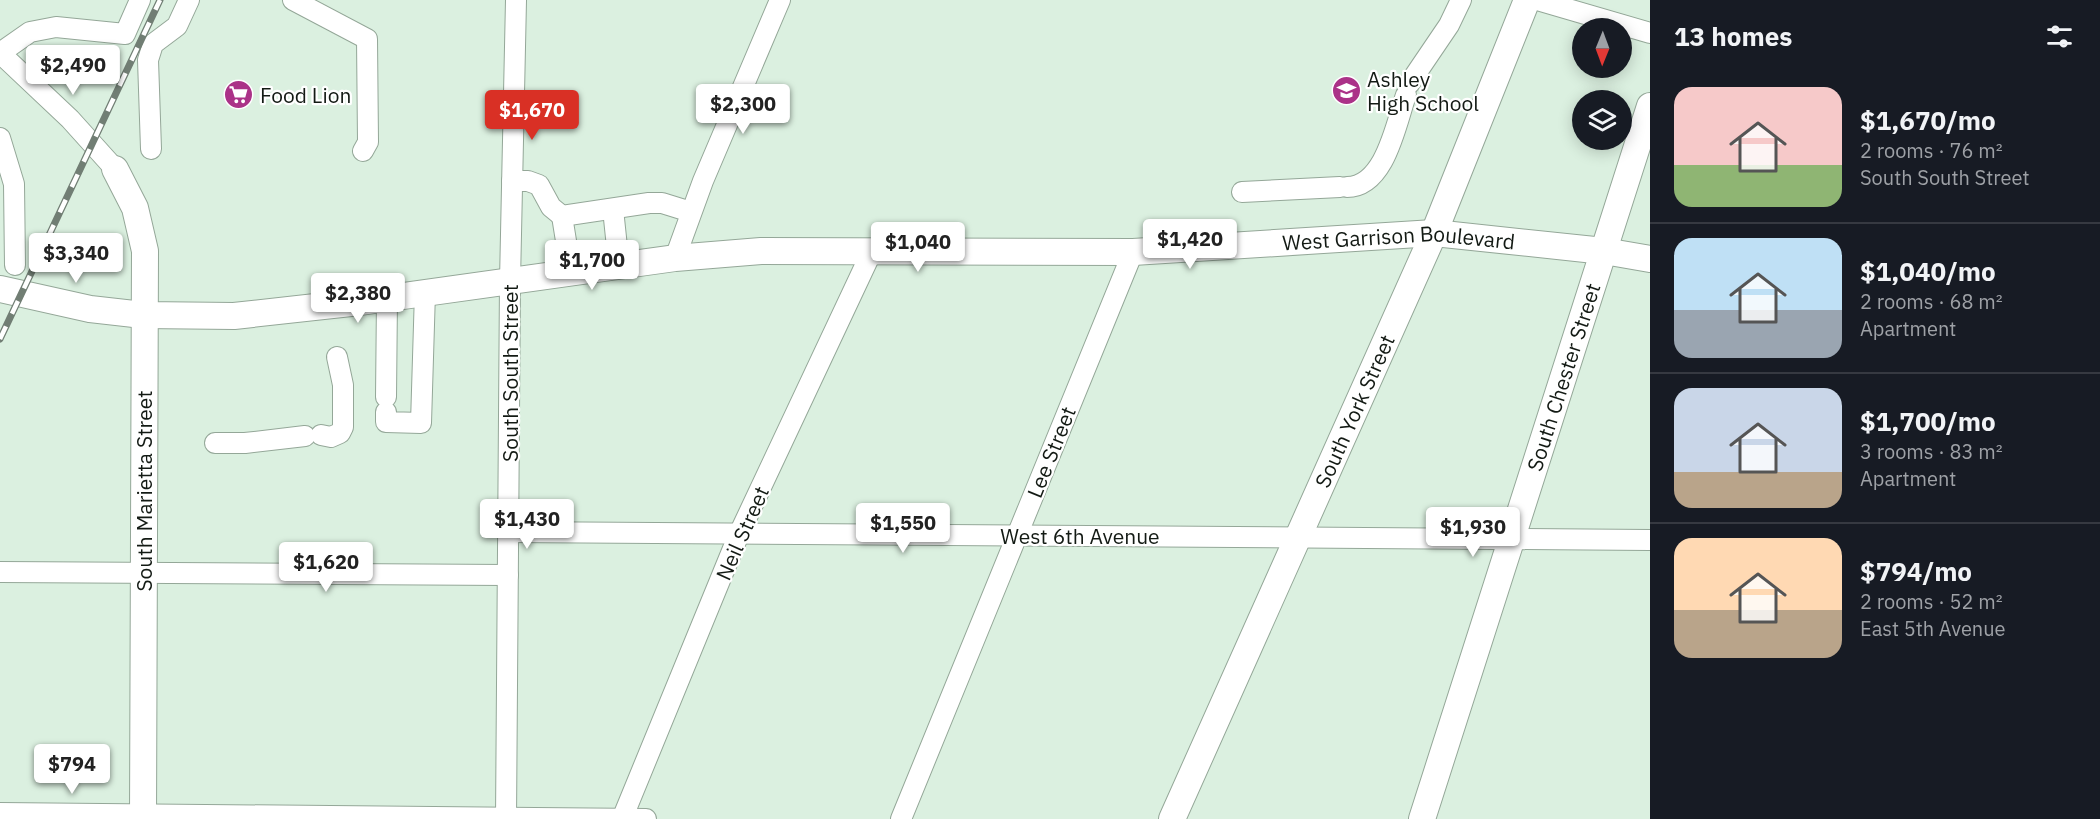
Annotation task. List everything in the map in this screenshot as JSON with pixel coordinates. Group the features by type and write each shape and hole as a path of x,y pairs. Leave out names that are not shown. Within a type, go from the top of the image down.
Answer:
{"main road":[{"name":"South York Street","path":"1172,819 1434,233 1527,0"},
{"name":"South Chester Street","path":"1422,819 1650,106"},
{"name":"South Marietta Street","path":"115,168 126,188 141,230 145,251 143,315 144,817"},
{"name":"West Garrison Boulevard","path":"0,289 90,309 143,315 234,316 387,298 675,258 761,251 1133,252 1434,233 1604,251 1650,259"}],"street":[{"path":"115,168 70,119 0,53 30,32 56,27 125,34 140,0"},
{"path":"151,149 148,60 153,44 177,26 189,0"},
{"path":"293,0 367,39 368,142 363,151"},
{"name":"South South Street","path":"506,818 510,281 516,0"},
{"path":"675,258 691,212 780,0"},
{"path":"1242,192 1343,187 1361,184 1381,169 1407,89 1449,25 1461,0"},
{"path":"1537,0 1650,33"},
{"path":"0,138 14,184 15,265"},
{"path":"512,181 528,181 539,185 551,207 562,216 572,272"},
{"path":"562,216 662,203 691,212"},
{"path":"613,209 619,266"},
{"name":"Neil Street","path":"622,819 740,534 872,251"},
{"name":"Lee Street","path":"901,819 1133,252"},
{"path":"387,298 386,422 421,423 425,292"},
{"path":"215,443 281,439 303,445 321,445 319,436 340,434 343,427 343,385 337,357"},
{"name":"West 6th Avenue","path":"509,532 1650,540"},
{"path":"0,572 508,575"},
{"path":"0,813 25,816 646,819"}],"railway":[{"path":"0,339 160,0"}],"place":[{"name":"Ashley High School","path":"1346,91"},
{"name":"Food Lion","path":"239,95"}]}
